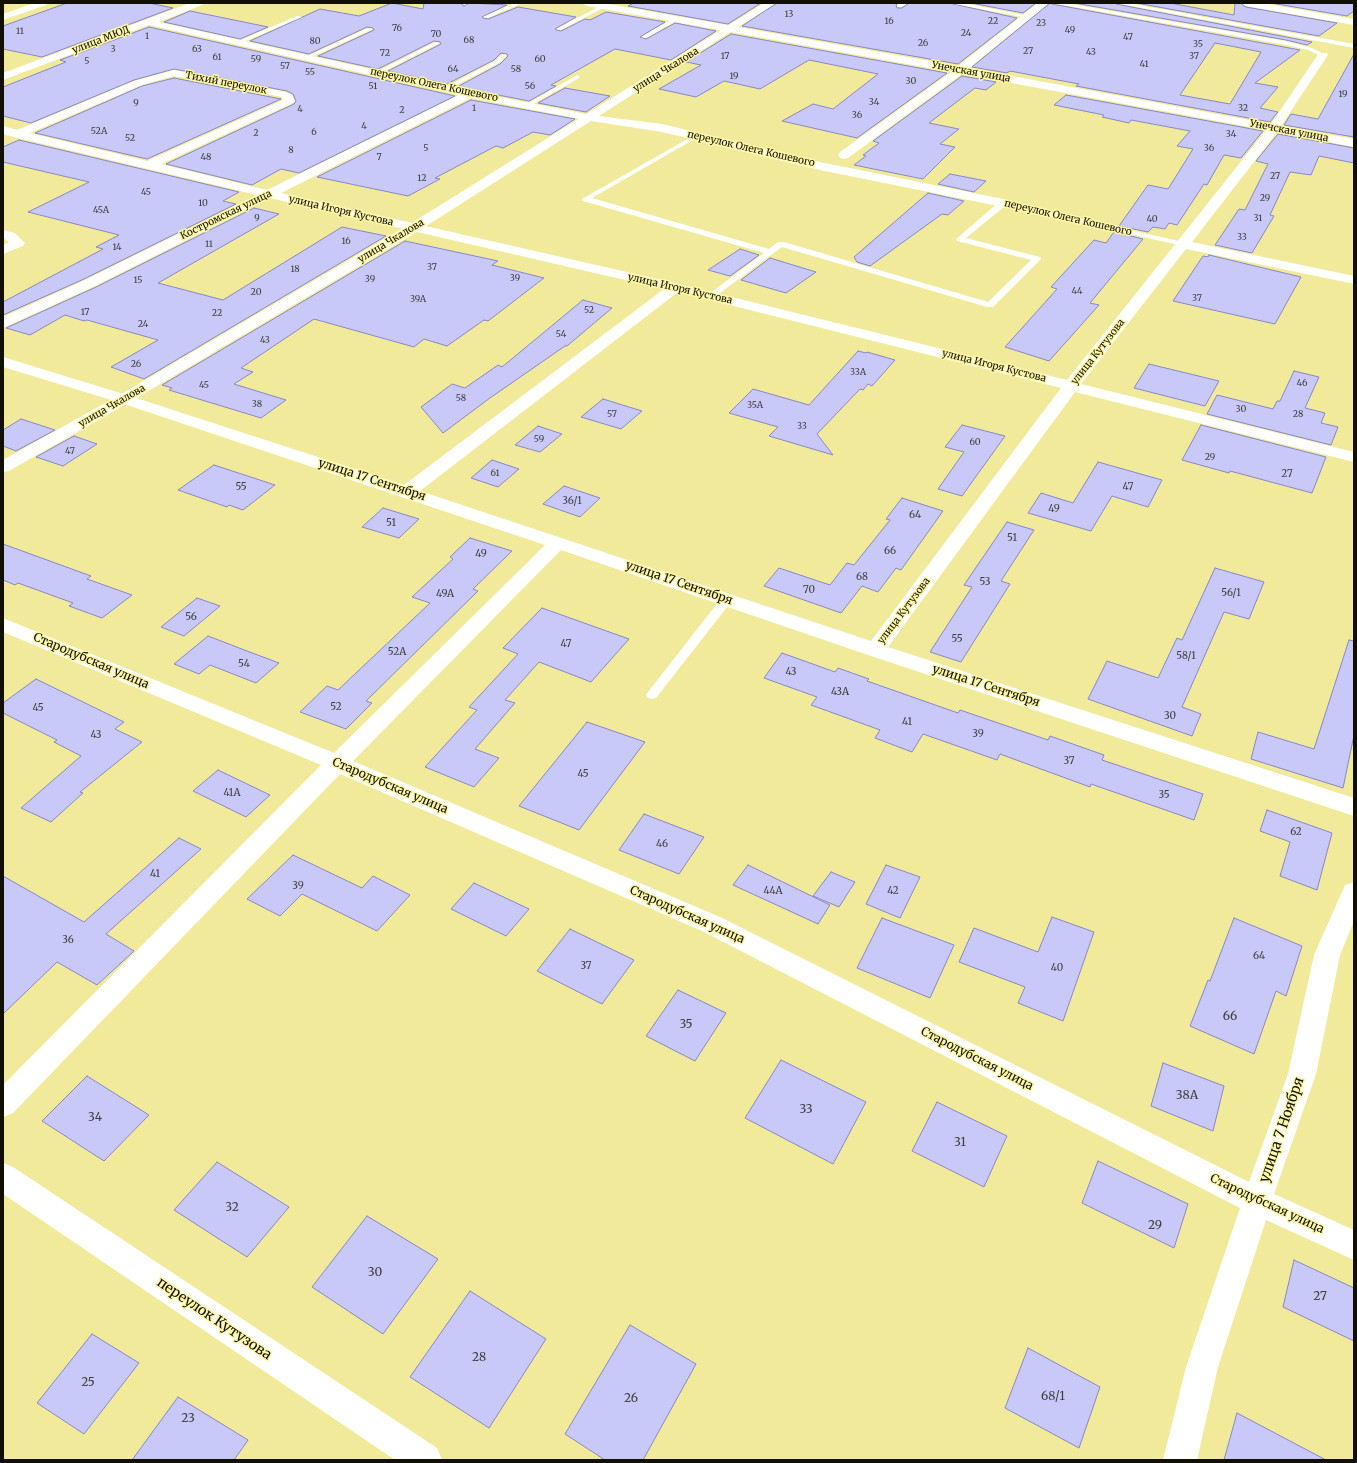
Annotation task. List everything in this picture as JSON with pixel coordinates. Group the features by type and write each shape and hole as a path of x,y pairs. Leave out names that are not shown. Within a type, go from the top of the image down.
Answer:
{"street":[{"path":"3,17 43,3"},
{"name":"улица МЮД","path":"3,77 199,3"},
{"name":"Унечская улица","path":"587,3 1354,143"},
{"name":"улица Чкалова","path":"3,467 124,399 415,228 771,3"},
{"path":"844,155 960,70 1044,3"},
{"path":"1246,3 1354,22"},
{"name":"переулок Олега Кошевого","path":"147,22 470,94 590,118 662,128 820,166 1003,203"},
{"name":"улица Кутузова","path":"875,650 1071,386 1274,128 1323,55"},
{"name":"Тихий переулок","path":"18,134 138,83 174,73 286,96 289,101 149,165"},
{"name":"Костромская улица","path":"3,323 90,283 470,94"},
{"name":"улица Игоря Кустова","path":"3,130 268,194 675,287 1354,457"},
{"path":"3,234 10,236 18,243 3,250"},
{"name":"переулок Олега Кошевого","path":"1183,244 1354,280"},
{"path":"407,492 675,287"},
{"name":"улица 17 Сентября","path":"3,362 124,399 407,492 875,650 1354,806"},
{"path":"3,1104 337,763 558,542"},
{"name":"Стародубская улица","path":"3,624 337,763 711,924 1257,1201 1354,1245"},
{"name":"улица 7 Ноября","path":"1180,1460 1202,1367 1257,1201 1302,1074 1327,955 1354,892"},
{"name":"переулок Кутузова","path":"3,1177 425,1460"}],"lane":[{"path":"486,17 519,3"},
{"path":"953,3 1027,16"},
{"path":"1055,3 1286,43 1310,49 1323,55"},
{"path":"1119,3 1354,46"},
{"path":"559,29 604,6"},
{"path":"239,42 299,17"},
{"path":"644,37 676,19"},
{"path":"308,57 370,29"},
{"path":"377,73 437,43"},
{"path":"446,88 497,62 504,55"},
{"path":"528,105 577,77"},
{"path":"696,136 586,199 770,252"},
{"path":"712,296 781,244 990,305 1037,259 960,239 1003,203"},
{"name":"переулок Олега Кошевого","path":"1003,203 1183,244"},
{"path":"652,695 727,599"}],"building":[{"path":"67,3 149,3 173,8 42,57 3,49 3,26"},
{"path":"392,3 423,9 424,3 460,3 464,6 469,3 507,5 482,17 488,19 518,7 576,17 555,29 561,31 585,19 590,20 606,12 665,22 640,37 646,39 675,23 716,31 671,60 615,49 551,85 556,86 529,101 457,87 500,64 508,56 507,54 501,53 494,60 447,84 388,71 441,44 440,42 434,41 378,69 318,56 374,30 373,28 367,27 309,54 250,41 320,9 359,16"},
{"path":"634,3 761,3 728,24 628,6"},
{"path":"777,3 898,3 896,5 897,8 902,8 909,3 949,3 1017,18 958,64 742,26"},
{"path":"971,3 1036,3 1023,13"},
{"path":"1050,3 1300,50 1255,83 1278,87 1260,108 1278,112 1270,122 1076,86 1079,84 1010,71 1007,73 972,67","holes":["1215,43 1261,52 1230,104 1180,95"]},
{"path":"1074,3 1115,3 1312,42 1307,45"},
{"path":"1136,3 1170,3 1234,15 1235,3 1240,3 1246,7 1337,23 1319,36"},
{"path":"1271,3 1354,3 1354,11 1347,16"},
{"path":"190,11 268,27 240,39 164,22"},
{"path":"149,27 455,96 299,173 281,169 252,185 166,164 294,104 296,101 293,94 287,91 174,69 134,80 31,123 3,116 3,87 66,62 60,60"},
{"path":"731,34 947,73 857,138 782,121 813,104 833,109 878,74 809,60 760,89 724,81 696,97 659,89 701,65 686,62"},
{"path":"1354,54 1354,137 1284,125 1291,114 1318,119"},
{"path":"962,76 996,82 986,90 975,88 929,123 959,129 940,144 955,147 923,179 854,165 866,156 863,155 879,143 873,141"},
{"path":"174,78 281,99 147,159 35,133 142,86"},
{"path":"565,88 610,96 586,112 538,103"},
{"path":"1066,95 1263,131 1241,158 1224,155 1207,185 1204,184 1177,225 1169,223 1165,229 1153,227 1148,232 1119,226 1148,185 1168,189 1193,149 1177,146 1190,131 1131,120 1129,123 1102,117 1104,115 1054,105"},
{"path":"471,100 575,119 550,135 533,132 503,148 496,146 435,178 440,179 408,196 317,177"},
{"path":"1278,134 1354,148 1354,163 1319,156 1311,175 1290,172 1270,215 1274,216 1252,253 1215,245 1239,209 1245,210 1268,164 1256,161"},
{"path":"19,140 239,192 223,201 236,204 84,279 3,315 3,302 103,249 96,247 119,235 28,212 89,182 3,162 3,147"},
{"path":"950,174 986,181 974,192 938,184"},
{"path":"928,193 964,201 948,215 942,214 870,266 857,262 854,257"},
{"path":"254,208 279,214 158,283 223,300 342,227 386,236 144,379 111,367 158,340 65,315 30,335 6,328 96,287"},
{"path":"1114,232 1143,239 1090,303 1099,305 1049,361 1005,347 1057,289 1051,287 1094,240 1106,243"},
{"path":"405,241 498,261 492,265 544,278 488,321 484,320 447,346 424,339 414,347 314,319 241,368 253,372 234,384 286,400 261,418 169,390 172,388 162,385"},
{"path":"740,249 759,255 730,276 708,270"},
{"path":"1209,255 1301,277 1275,324 1173,301 1203,256 1208,257"},
{"path":"770,258 816,272 786,293 741,280"},
{"path":"583,300 612,308 567,346 490,398 443,433 421,407 452,384 465,388 498,365 502,367"},
{"path":"858,351 895,360 872,386 868,384 863,390 860,389 817,434 833,455 769,436 778,427 729,413 753,389 809,405"},
{"path":"1149,364 1219,381 1205,406 1134,388"},
{"path":"1294,371 1319,377 1305,408 1325,413 1321,423 1338,427 1331,445 1207,414 1217,395 1273,409 1277,401 1280,401"},
{"path":"603,399 642,411 621,429 581,417"},
{"path":"21,419 55,430 16,451 3,446 3,430"},
{"path":"962,425 1005,436 962,496 938,489 964,452 945,447"},
{"path":"1201,425 1326,457 1312,493 1182,460"},
{"path":"538,426 562,434 540,452 515,445"},
{"path":"74,436 97,444 63,466 36,457"},
{"path":"492,460 519,469 498,487 471,478"},
{"path":"1098,462 1162,480 1148,507 1112,496 1091,531 1028,513 1041,493 1073,503"},
{"path":"214,465 275,485 243,510 229,505 227,507 178,490"},
{"path":"564,486 600,498 580,517 543,504"},
{"path":"902,498 943,511 901,570 896,568 878,592 862,586 841,613 764,586 779,568 830,585 847,563 854,565 890,520 886,519"},
{"path":"383,508 419,519 399,538 362,527"},
{"path":"1007,522 1034,530 1001,581 1010,584 961,662 930,652 972,587 964,585"},
{"path":"470,538 512,551 473,589 478,591 366,701 372,703 346,729 300,712 327,686 338,690 430,603 412,597 453,559 450,557"},
{"path":"3,544 91,576 87,579 132,595 102,618 69,606 73,603 18,583 15,585 3,580"},
{"path":"1215,568 1264,582 1249,619 1224,612 1182,707 1201,714 1192,736 1088,699 1107,661 1158,678 1177,638 1182,640"},
{"path":"197,598 220,606 184,636 161,627"},
{"path":"542,608 629,639 591,682 539,662 505,700 515,703 475,749 499,758 474,787 425,767 477,710 469,707 518,654 503,648"},
{"path":"208,636 279,663 256,683 210,665 199,674 174,664"},
{"path":"1349,640 1354,641 1354,735 1343,788 1251,759 1258,732 1314,749"},
{"path":"782,653 835,672 838,668 869,679 867,681 958,713 960,710 1048,740 1050,736 1104,755 1102,760 1203,794 1194,820 1091,784 1090,787 1000,754 997,760 923,734 912,752 875,738 880,730 811,705 817,697 764,678"},
{"path":"36,679 124,722 115,729 142,742 80,792 83,793 51,822 21,808 81,756 54,742 57,740 3,713 3,703"},
{"path":"587,722 645,742 579,830 519,806"},
{"path":"218,770 270,795 246,817 193,791"},
{"path":"1267,810 1332,833 1317,890 1280,876 1290,842 1260,831"},
{"path":"644,814 704,837 679,874 619,850"},
{"path":"179,838 201,849 106,934 134,951 97,985 57,962 3,1014 3,876 84,922"},
{"path":"293,855 362,888 373,876 410,895 377,931 302,894 280,916 247,899"},
{"path":"748,865 830,905 818,924 733,885"},
{"path":"886,865 920,877 900,918 866,904"},
{"path":"831,872 855,882 839,907 813,896"},
{"path":"474,883 529,909 506,936 451,909"},
{"path":"1052,917 1094,932 1063,1021 1018,1003 1025,987 959,962 974,928 1038,952"},
{"path":"882,918 954,945 930,998 857,968"},
{"path":"1234,918 1302,946 1286,996 1276,991 1254,1054 1190,1026 1208,980 1210,981"},
{"path":"570,929 634,960 602,1004 537,971"},
{"path":"678,990 726,1013 695,1061 646,1036"},
{"path":"781,1060 866,1102 833,1164 745,1118"},
{"path":"1163,1063 1224,1086 1213,1131 1151,1106"},
{"path":"87,1076 149,1115 104,1161 42,1121"},
{"path":"937,1102 1007,1136 984,1187 912,1151"},
{"path":"1098,1161 1188,1204 1174,1248 1082,1203"},
{"path":"217,1162 289,1207 247,1257 174,1210"},
{"path":"367,1216 438,1259 383,1334 312,1287"},
{"path":"1294,1260 1354,1288 1354,1341 1283,1307"},
{"path":"470,1291 546,1339 489,1428 410,1377"},
{"path":"630,1325 696,1364 643,1460 605,1460 565,1434"},
{"path":"92,1334 139,1363 84,1434 37,1403"},
{"path":"1028,1348 1100,1387 1079,1448 1005,1408"},
{"path":"178,1397 248,1440 234,1460 132,1460"},
{"path":"1237,1413 1326,1460 1224,1460"}]}
